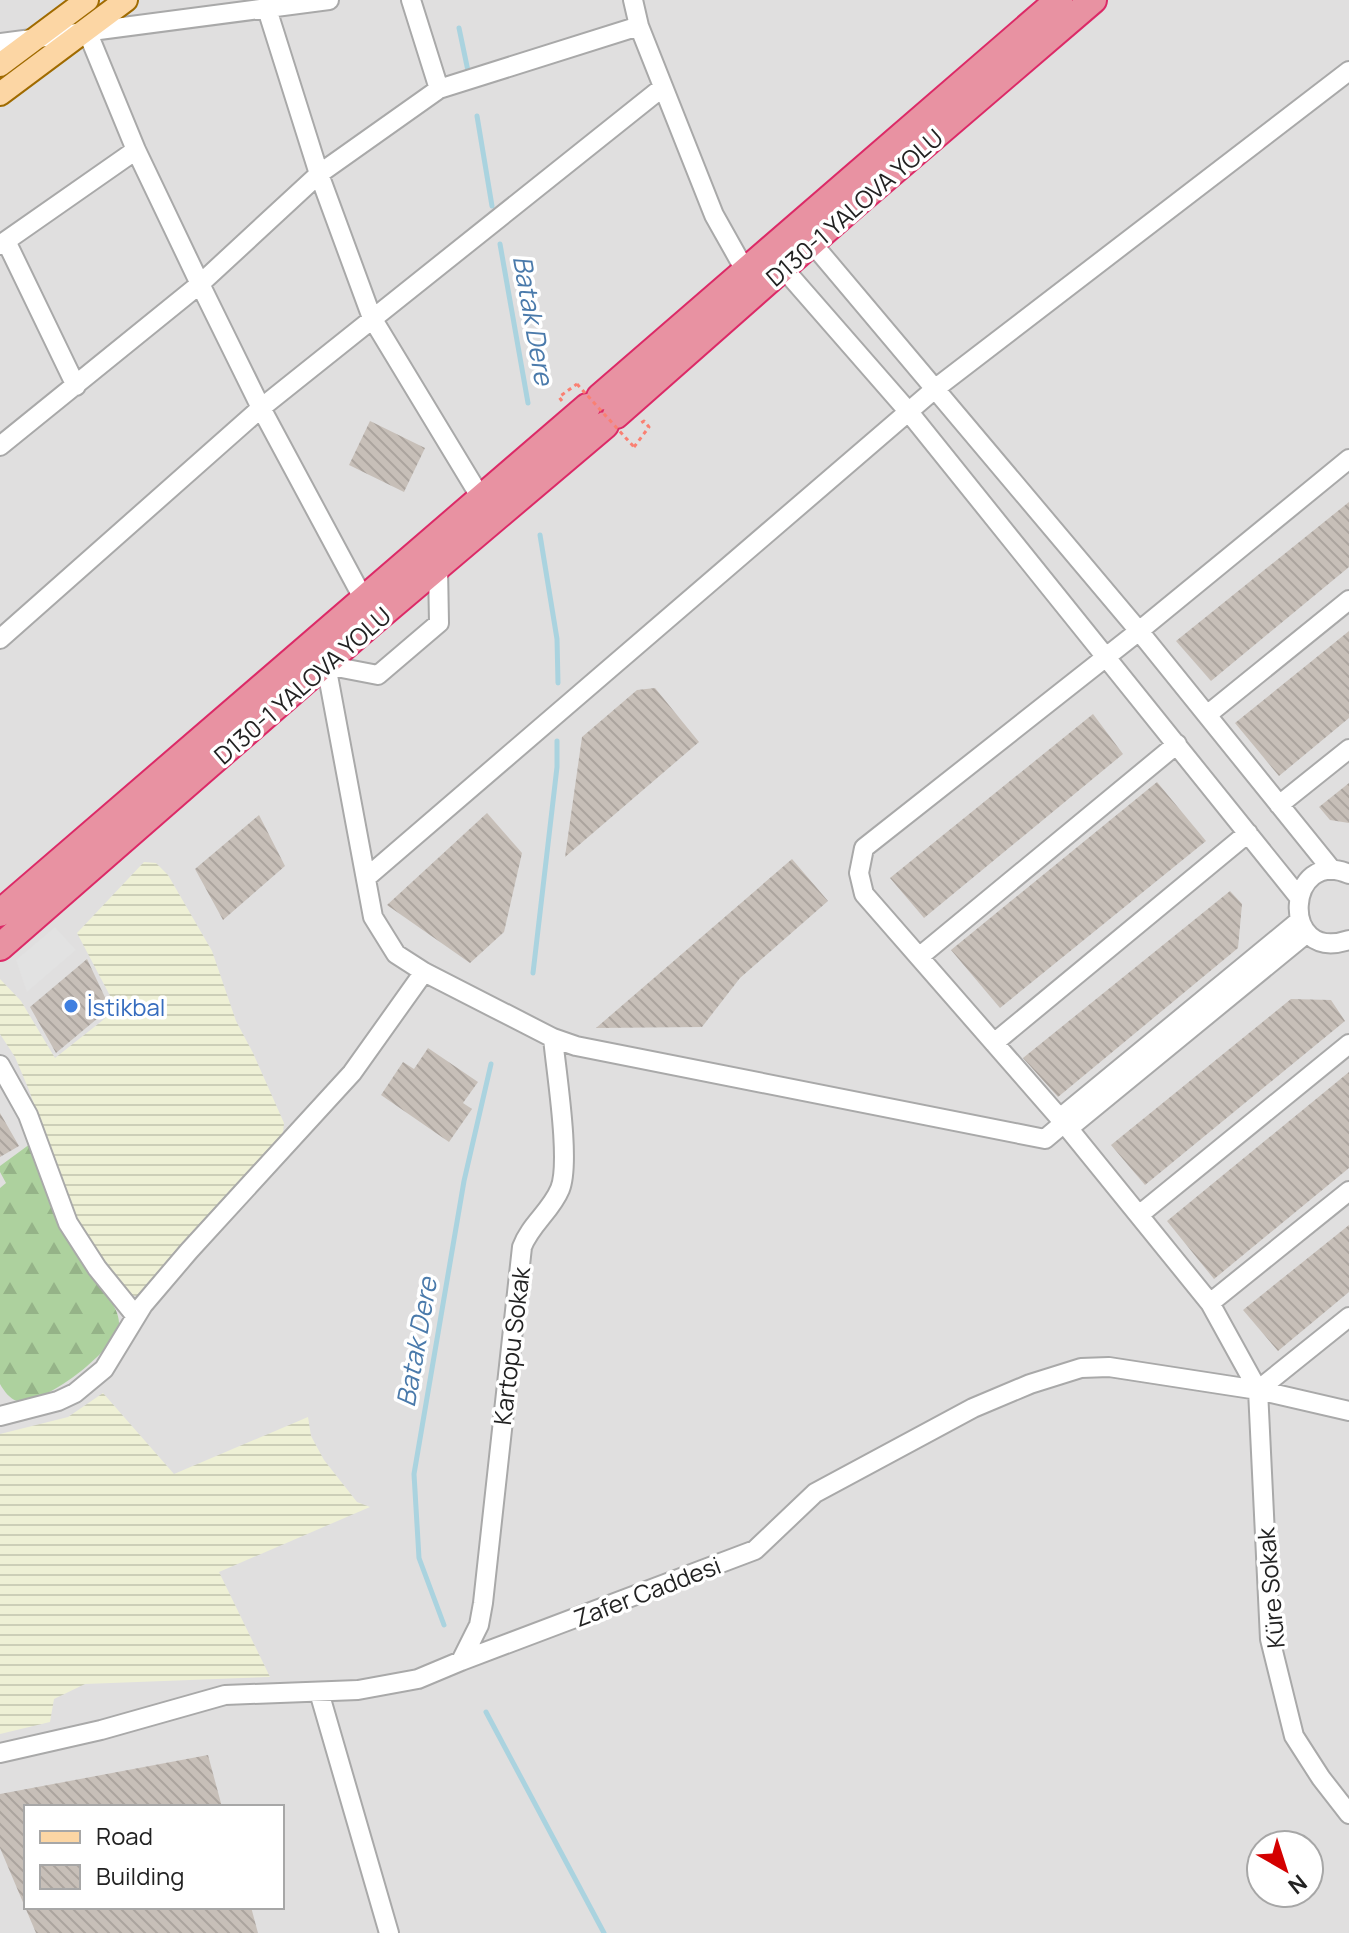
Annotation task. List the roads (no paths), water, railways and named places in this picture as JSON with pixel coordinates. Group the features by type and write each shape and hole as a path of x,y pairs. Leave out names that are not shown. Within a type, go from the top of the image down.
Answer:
{"highway":[{"name":"D130-1 YALOVA YOLU","path":"0,947 438,567 599,407 784,269 1082,3"},
{"path":"0,913 481,498 599,407 746,272 1082,3"}],"main road":[{"path":"0,94 126,0"},
{"path":"0,65 82,2"}],"street":[{"path":"0,43 329,0"},
{"path":"411,0 439,89"},
{"path":"633,0 639,26 714,215 746,272"},
{"path":"267,9 319,174 372,318 481,498"},
{"path":"0,446 200,284 319,174 439,89 639,26"},
{"path":"87,31 136,150 200,284 261,408 363,598"},
{"path":"366,878 936,388 1349,71"},
{"path":"0,639 261,408 663,87"},
{"path":"76,386 3,243 136,150"},
{"path":"812,243 1139,631 1279,805 1340,872"},
{"path":"784,269 908,411 1298,896"},
{"path":"1349,459 1107,657 864,848 859,873 864,894 1064,1123 1210,1303 1258,1390 1349,1317"},
{"path":"438,567 439,623 378,675 326,665 373,917 396,954 424,972 553,1038 622,1056 1045,1139 1303,927"},
{"path":"1207,715 1349,600"},
{"path":"919,957 1177,744"},
{"path":"1279,805 1349,749"},
{"path":"994,1043 1248,833"},
{"path":"1340,872 1318,874 1306,883 1298,896 1297,908 1303,927 1317,940 1346,946"},
{"path":"2,1412 38,1409 58,1401 84,1387 114,1356 135,1315 189,1251 352,1073 424,972"},
{"name":"Kartopu Sokak","path":"461,1661 479,1625 483,1603 522,1247 562,1185 563,1141 553,1038"},
{"path":"1139,1215 1349,1044"},
{"path":"0,1065 28,1115 68,1223 97,1268 135,1315"},
{"path":"1210,1303 1349,1191"},
{"name":"Zafer Caddesi","path":"0,1753 101,1730 225,1695 358,1690 418,1679 755,1550 815,1493 973,1408 1030,1384 1081,1368 1109,1367 1258,1390 1349,1411"},
{"name":"Küre Sokak","path":"1258,1390 1270,1639 1294,1736 1349,1814"},
{"path":"319,1692 389,1933"}],"waterway":[{"name":"Batak Dere","path":"459,28 468,71"},
{"name":"Batak Dere","path":"477,116 492,206"},
{"name":"Batak Dere","path":"500,244 528,403"},
{"name":"Batak Dere","path":"540,535 557,639 558,683"},
{"name":"Batak Dere","path":"533,973 557,767 557,741"},
{"name":"Batak Dere","path":"444,1625 419,1558 414,1474 464,1181 491,1064"},
{"name":"Batak Dere","path":"486,1712 604,1933"}],"place":[{"name":"İstikbal","path":"71,1006"}]}
